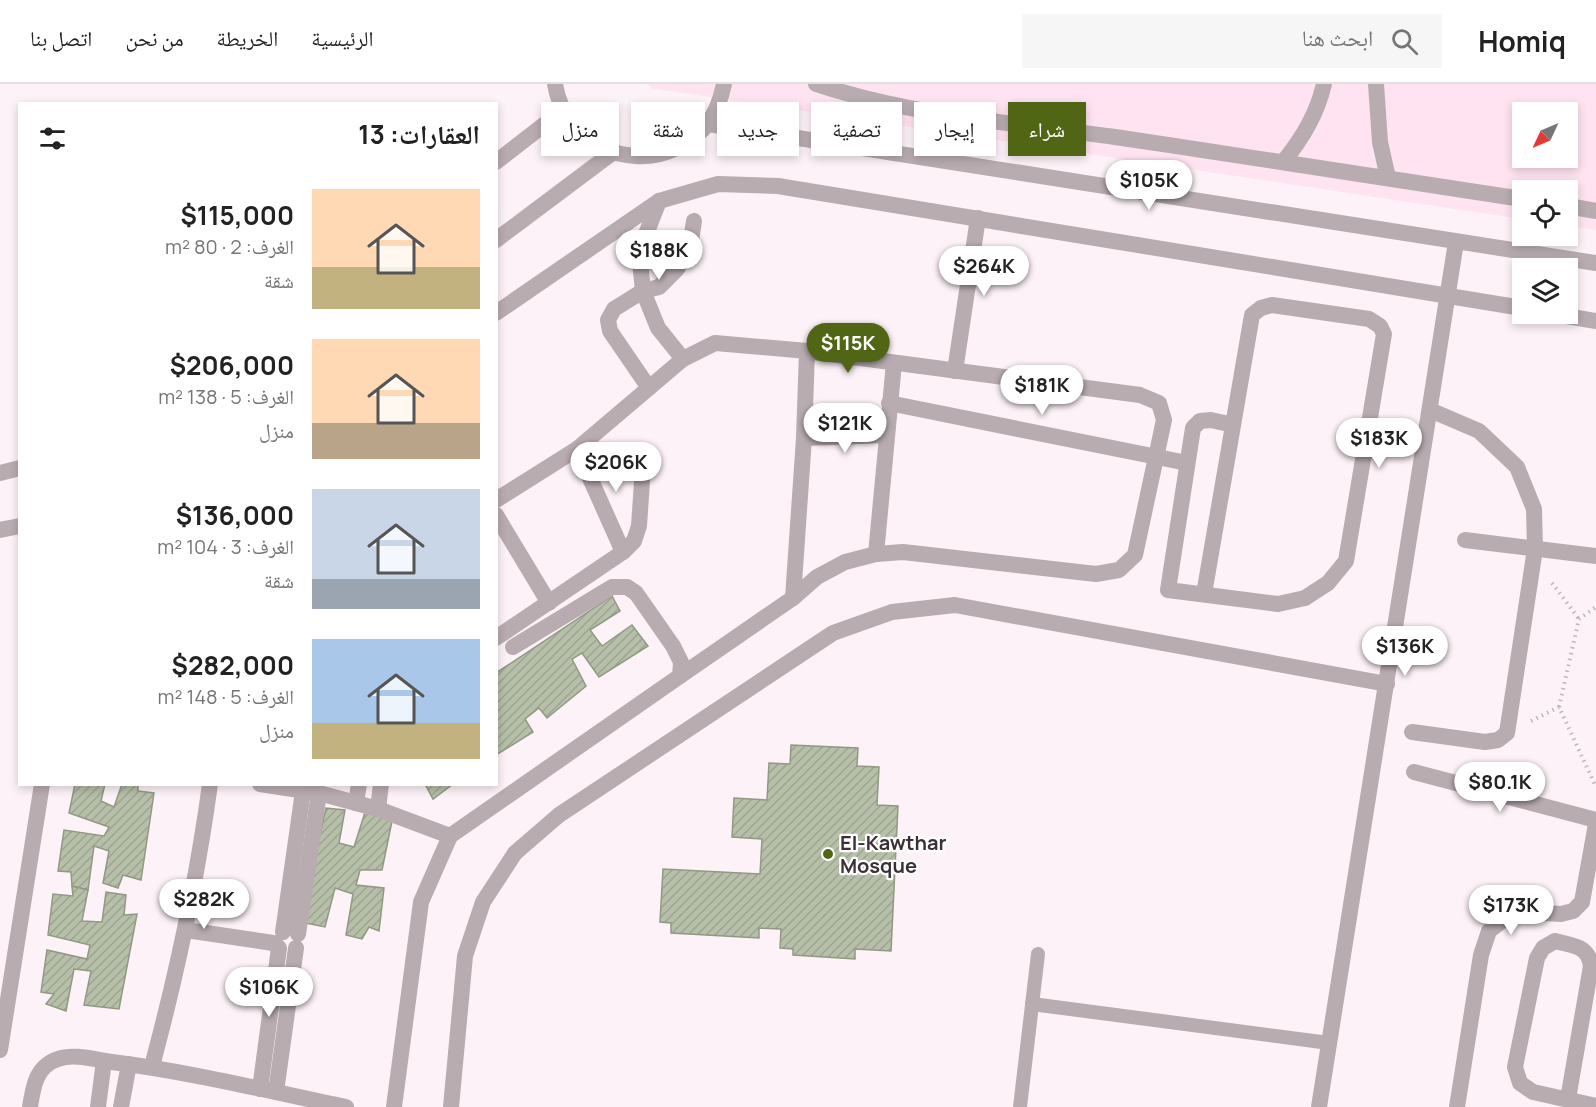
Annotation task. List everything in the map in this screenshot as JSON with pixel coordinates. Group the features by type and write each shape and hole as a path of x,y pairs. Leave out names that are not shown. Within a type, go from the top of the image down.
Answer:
{"street":[{"path":"555,84 561,102"},
{"path":"619,154 638,157 664,154 689,142 708,124 720,102 724,84"},
{"path":"816,84 848,95 915,109 1284,161 1512,197"},
{"path":"1284,161 1299,142 1311,121 1324,84"},
{"path":"1376,84 1380,142 1388,178"},
{"path":"708,124 1596,263"},
{"path":"498,160 541,127"},
{"path":"498,238 608,156"},
{"path":"498,312 659,201 718,184 778,186 1512,306"},
{"path":"659,201 639,252 643,291 658,328 683,359"},
{"path":"1578,208 1596,211"},
{"path":"955,371 978,218"},
{"path":"649,388 610,331 608,320 614,309 643,291 659,287 677,269 690,247 694,221"},
{"path":"1319,1107 1456,242"},
{"path":"1204,594 1233,426 1252,315 1261,308 1272,305 1369,320 1380,326 1384,334 1346,561 1328,583 1305,597 1278,604 1168,590 1193,428 1200,421 1211,420 1233,426"},
{"path":"1578,318 1596,321"},
{"path":"394,1107 421,902 450,837 793,598 817,577 845,562 876,554 903,552 1096,574 1119,570 1135,555 1164,420 1159,403 1140,395 807,351 715,343 683,359 577,449 498,499"},
{"path":"793,598 804,438 807,351"},
{"path":"876,554 885,435 894,363"},
{"path":"889,403 1187,463"},
{"path":"1412,732 1485,742 1498,740 1507,733 1534,554 1534,509 1517,467 1479,431 1430,410"},
{"path":"804,438 885,435"},
{"path":"577,449 623,552"},
{"path":"498,637 623,552 634,541 639,526 643,467"},
{"path":"0,472 18,468"},
{"path":"498,518 549,603"},
{"path":"0,530 18,526"},
{"path":"1465,540 1534,554 1596,556"},
{"path":"513,647 612,587 627,587 636,593 673,646 681,662 680,676"},
{"path":"451,1107 465,956 483,902 515,853 559,815 833,633 892,612 955,605 1387,684"},
{"path":"1414,772 1596,820"},
{"path":"0,1050 42,786"},
{"path":"152,1066 186,930 210,786"},
{"path":"273,786 311,792 378,808 450,837"},
{"path":"356,803 359,786"},
{"path":"378,808 381,786"},
{"path":"268,1091 292,938 311,792"},
{"path":"1457,1107 1481,956 1489,931 1507,917 1546,913 1561,914 1573,911 1582,903 1596,825"},
{"path":"186,930 273,943 279,948 268,1091"},
{"path":"1568,1100 1591,966 1589,957 1582,948 1555,941 1543,948 1537,958 1515,1067 1520,1083 1533,1092 1568,1100 1596,1106"},
{"path":"30,1107 34,1083 43,1068 58,1059 76,1057 152,1066 346,1107"},
{"path":"98,1107 104,1060"},
{"path":"121,1107 129,1064"}],"lane":[{"path":"1020,1107 1038,954"},
{"path":"1032,1004 1329,1043"}],"path":[{"path":"1534,554 1579,619"},
{"path":"1596,607 1579,619 1559,707 1596,788"},
{"path":"1507,733 1559,707"}],"shaded area":[{"path":"648,84 1596,84 1596,230 1578,227 1578,180 1512,180 1512,217 1086,154 1086,102 1008,102 1008,142 996,140 996,102 914,102 914,128 902,126 902,102 811,102 811,112 799,110 799,102 743,102 650,88"}],"building":[{"path":"612,596 620,611 590,630 602,646 632,625 648,646 599,677 582,653 572,659 586,686 547,718 539,708 525,719 533,732 498,754 498,672"},
{"name":"El-Kawthar Mosque","path":"791,745 858,748 857,766 879,767 877,805 898,806 891,951 855,949 855,959 793,955 793,949 780,948 781,929 759,928 759,938 671,933 671,923 660,922 663,869 760,874 762,839 732,837 734,798 767,800 769,763 790,764"},
{"path":"75,786 105,786 101,801 114,807 121,786 138,786 138,791 154,793 141,880 123,875 118,888 103,883 109,851 94,846 88,890 72,886 71,872 58,871 64,830 104,836 109,827 69,813"},
{"path":"426,786 450,786 433,799"},
{"path":"367,806 392,821 382,870 360,870 356,885 384,888 379,931 369,927 362,939 346,935 353,894 335,888 325,927 300,922 326,808 345,810 339,843 354,847"},
{"path":"72,886 88,890 82,921 102,922 106,892 126,895 124,915 137,914 119,1009 84,1005 91,971 74,969 66,1011 46,1004 54,994 41,992 47,950 87,959 90,945 48,935 53,894 73,896"}],"place":[{"name":"El-Kawthar Mosque","path":"828,854"}]}
